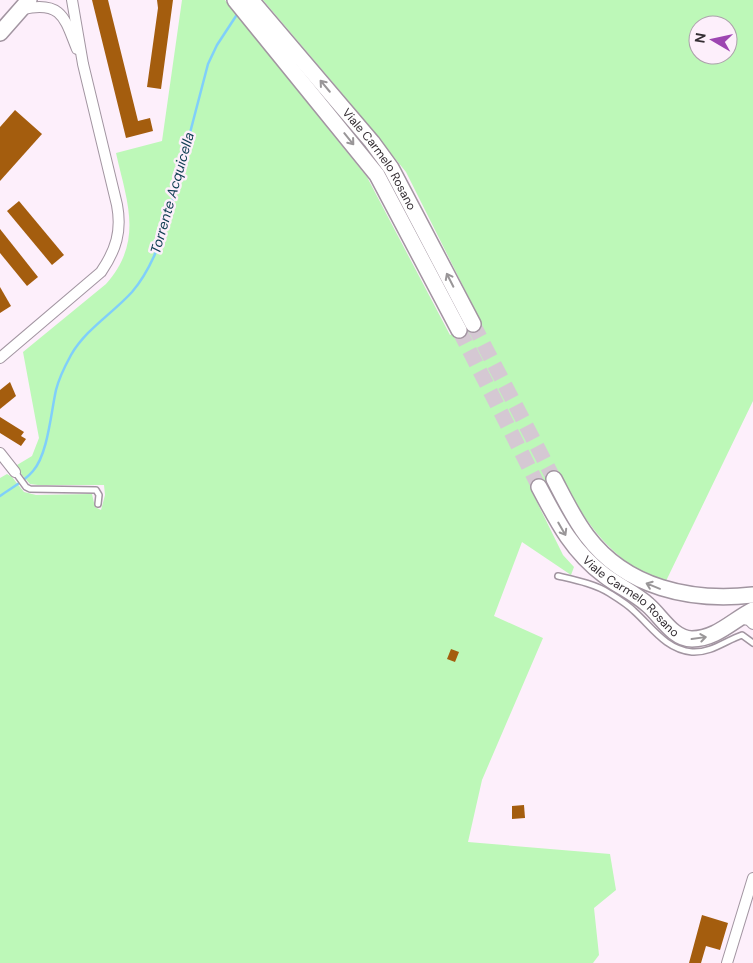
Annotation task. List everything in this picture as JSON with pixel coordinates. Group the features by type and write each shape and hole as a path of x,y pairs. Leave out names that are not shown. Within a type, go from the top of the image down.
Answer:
{"main road":[{"path":"235,0 257,16"},
{"path":"251,0 257,16"},
{"path":"0,33 25,5"},
{"name":"Viale Carmelo Rosano","path":"257,16 372,142 391,168 473,324"},
{"name":"Viale Carmelo Rosano","path":"257,16 377,175 459,330"},
{"name":"Viale Carmelo Rosano","path":"554,480 587,536 606,558 631,575 659,588 686,595 730,598 753,595"},
{"name":"Viale Carmelo Rosano","path":"539,487 566,535 582,556 605,576 644,602 679,636 690,639 707,637 722,630 753,610"}],"street":[{"path":"59,0 65,9 76,47"},
{"path":"68,0 76,26"},
{"path":"0,358 101,272 111,258 117,244 120,219 83,64 72,0"},
{"path":"25,5 47,3 57,7 65,19 83,64"},
{"path":"0,453 17,475"},
{"path":"739,618 749,620 753,624"},
{"path":"728,963 748,913 753,878"}],"lane":[{"path":"17,475 26,487 38,490 96,490 98,504"},
{"path":"558,576 607,591 634,611 664,641 678,649 693,652 715,649 742,635 753,643"}],"green space":[{"path":"182,0 225,0 367,177 450,335 480,320 406,172 263,0 753,0 753,401 666,581 653,577 628,563 606,544 580,510 561,476 532,492 563,555 574,567 571,575 522,542 494,616 543,638 482,780 468,842 610,854 616,890 594,908 599,955 593,963 0,963 0,478 7,474 12,477 24,492 36,495 92,494 95,507 101,510 105,495 104,485 30,484 22,475 17,465 32,456 39,438 23,352 106,284 118,268 125,252 129,237 128,205 116,153 162,141"}],"building":[{"path":"92,0 108,0 138,121 150,118 153,131 126,138"},
{"path":"157,0 173,0 161,89 147,87 158,8"},
{"path":"15,110 42,134 0,181 0,127"},
{"path":"19,201 64,255 52,265 7,211"},
{"path":"0,229 38,277 27,286 0,253"},
{"path":"0,287 11,306 0,313"},
{"path":"10,382 16,396 0,409 0,390"},
{"path":"0,417 24,432 21,436 26,439 21,446 0,433"},
{"path":"451,649 459,652 455,662 447,659"},
{"path":"524,805 525,818 512,819 512,806"},
{"path":"702,915 728,923 720,950 706,946 701,963 689,963"}],"waterway":[{"name":"Torrente Acquicella","path":"0,496 26,478 38,464 46,444 57,386 71,355 84,337 132,292 149,266 158,247 168,217 208,64 217,45 238,13"}],"tunnel":[{"path":"473,324 554,479"},
{"path":"459,330 539,487"}]}
